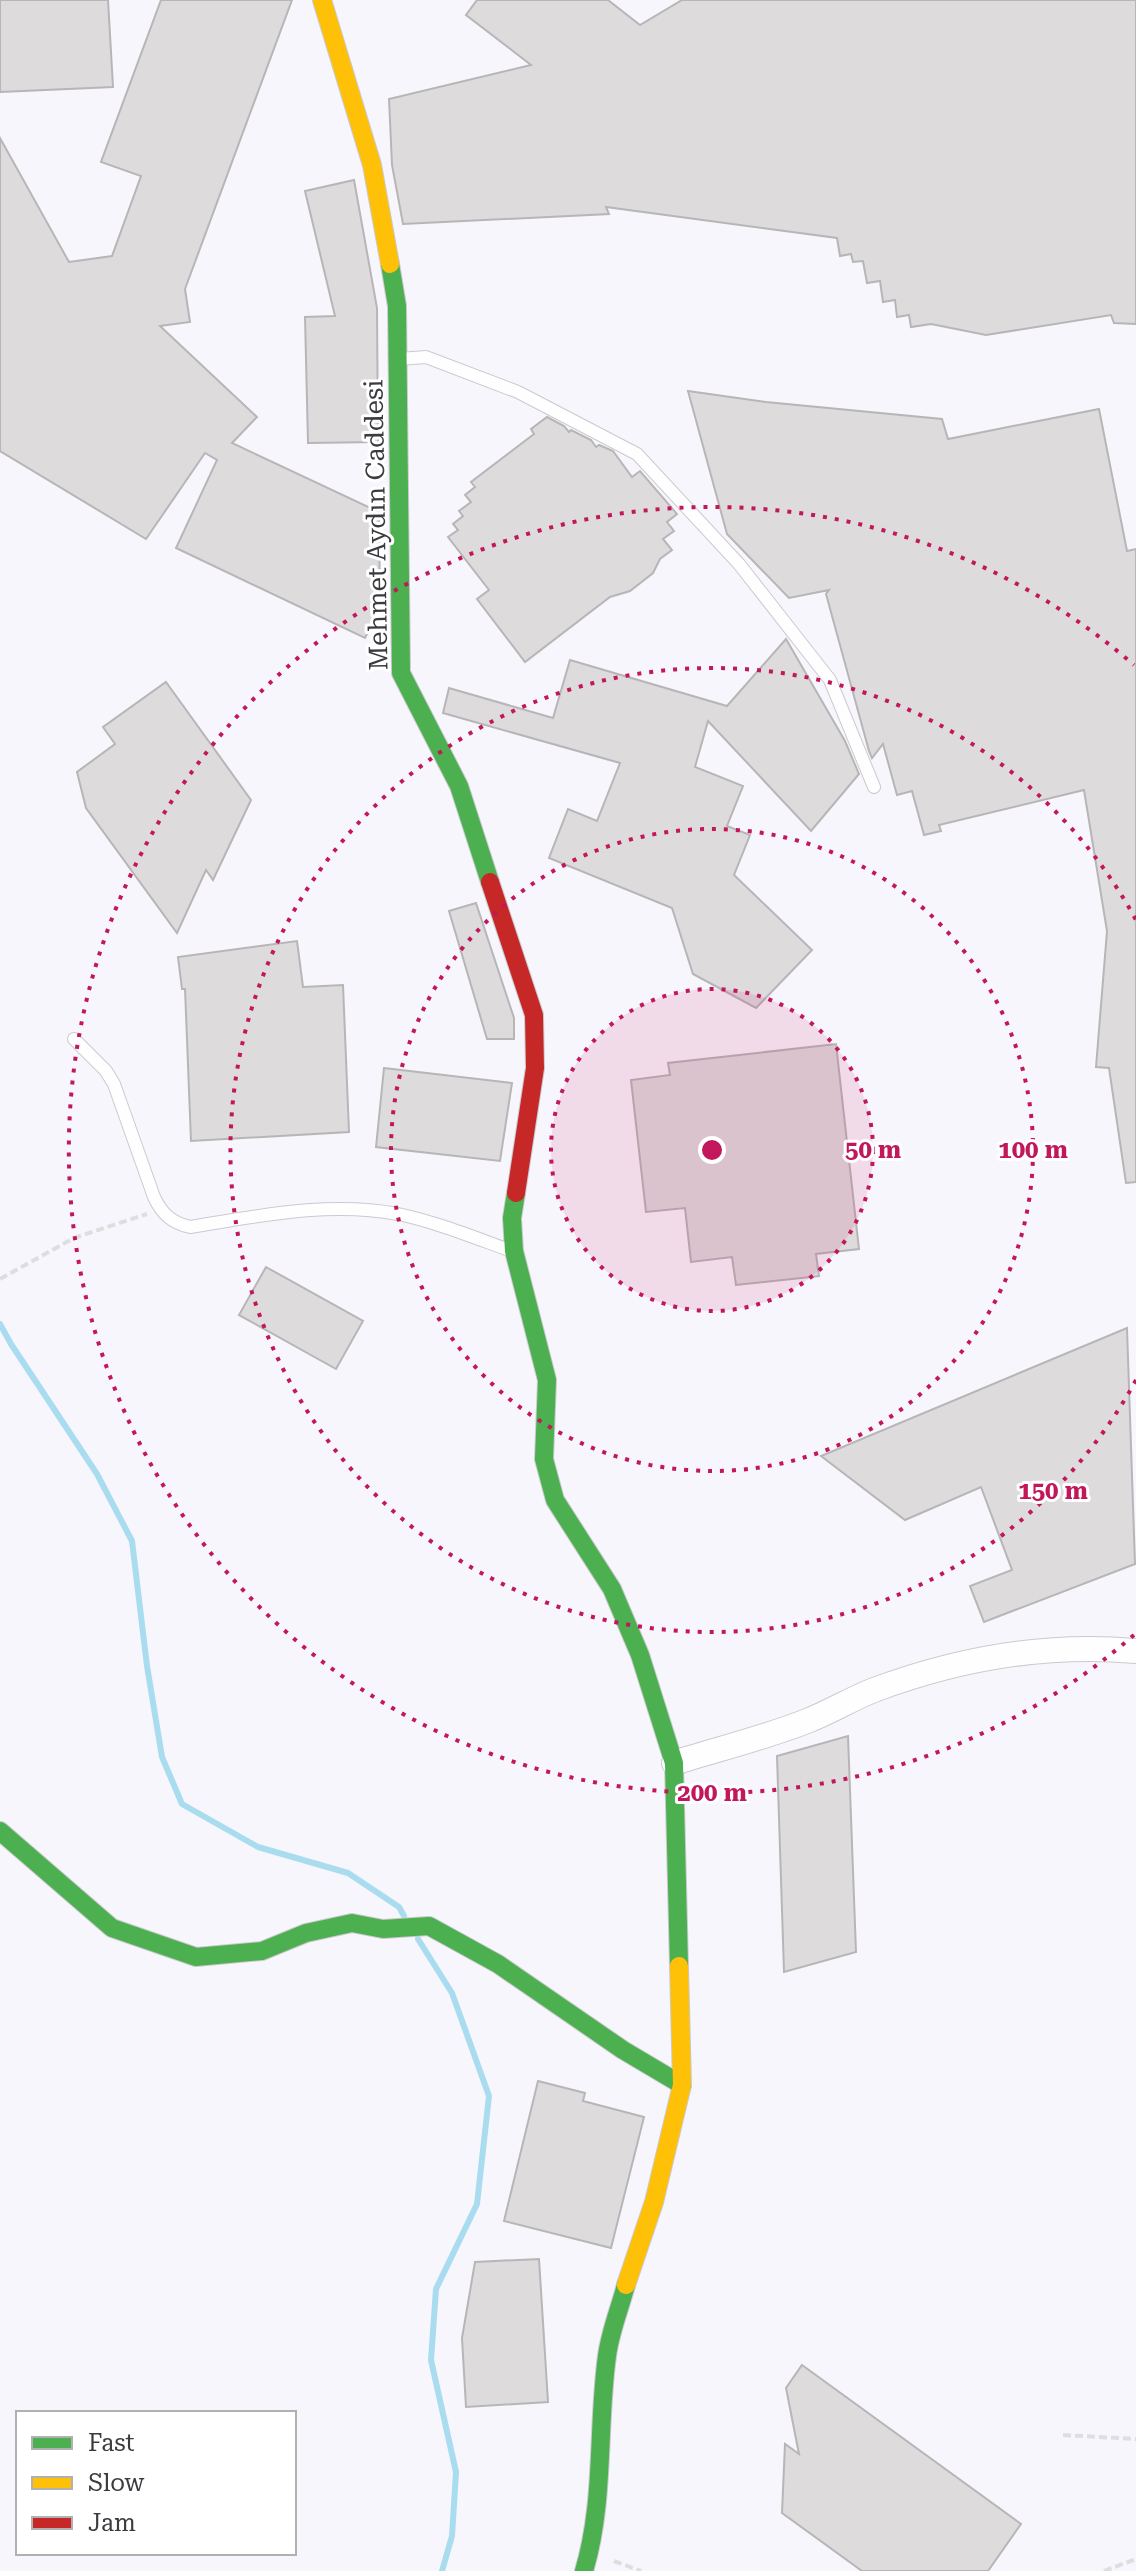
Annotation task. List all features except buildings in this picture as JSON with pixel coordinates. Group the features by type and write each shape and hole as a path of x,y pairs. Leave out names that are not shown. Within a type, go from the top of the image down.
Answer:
{"street":[{"name":"Mehmet Aydın Caddesi","path":"322,0 372,165 397,306 401,673 459,786 534,1015 535,1068 512,1218 514,1251 547,1380 544,1459 555,1500 612,1589 640,1655 674,1763 682,2085 654,2202 607,2355 599,2487 592,2544 584,2571"},
{"path":"674,1763 808,1721 871,1691 964,1662 994,1655 1111,1649 1136,1651"},
{"path":"0,1831 112,1928 196,1957 262,1951 306,1933 352,1923 383,1929 429,1926 498,1964 623,2050 682,2085"}],"lane":[{"path":"398,359 426,357 518,392 637,454 739,564 830,680 874,787"},
{"path":"74,1039 106,1071 114,1084 160,1210 170,1219 190,1227 280,1212 357,1209 398,1214 514,1251"}],"path":[{"path":"0,1279 74,1238 160,1210"},
{"path":"1063,2435 1136,2439"},
{"path":"1104,2571 1136,2559"}],"waterway":[{"path":"0,1324 97,1474 132,1541 162,1757 182,1804 258,1847 348,1873 399,1907 404,1916"},
{"path":"418,1939 452,1993 489,2096 477,2204 436,2289 431,2360 456,2472 452,2536 442,2571"}],"traffic: fast":[{"path":"390,264 397,306 401,673 459,786 490,882"},
{"path":"516,1193 512,1218 514,1251 547,1380 544,1459 555,1500 612,1589 640,1655 674,1763 679,1966"},
{"path":"0,1831 112,1928 196,1957 262,1951 306,1933 352,1923 383,1929 429,1926 498,1964 623,2050 682,2085"},
{"path":"584,2571 591,2545 598,2491 607,2356 626,2285"}],"traffic: slow":[{"path":"322,0 372,165 390,264"},
{"path":"626,2285 654,2202 682,2085 679,1966"}],"traffic: jam":[{"path":"490,882 534,1015 535,1068 516,1193"}]}
